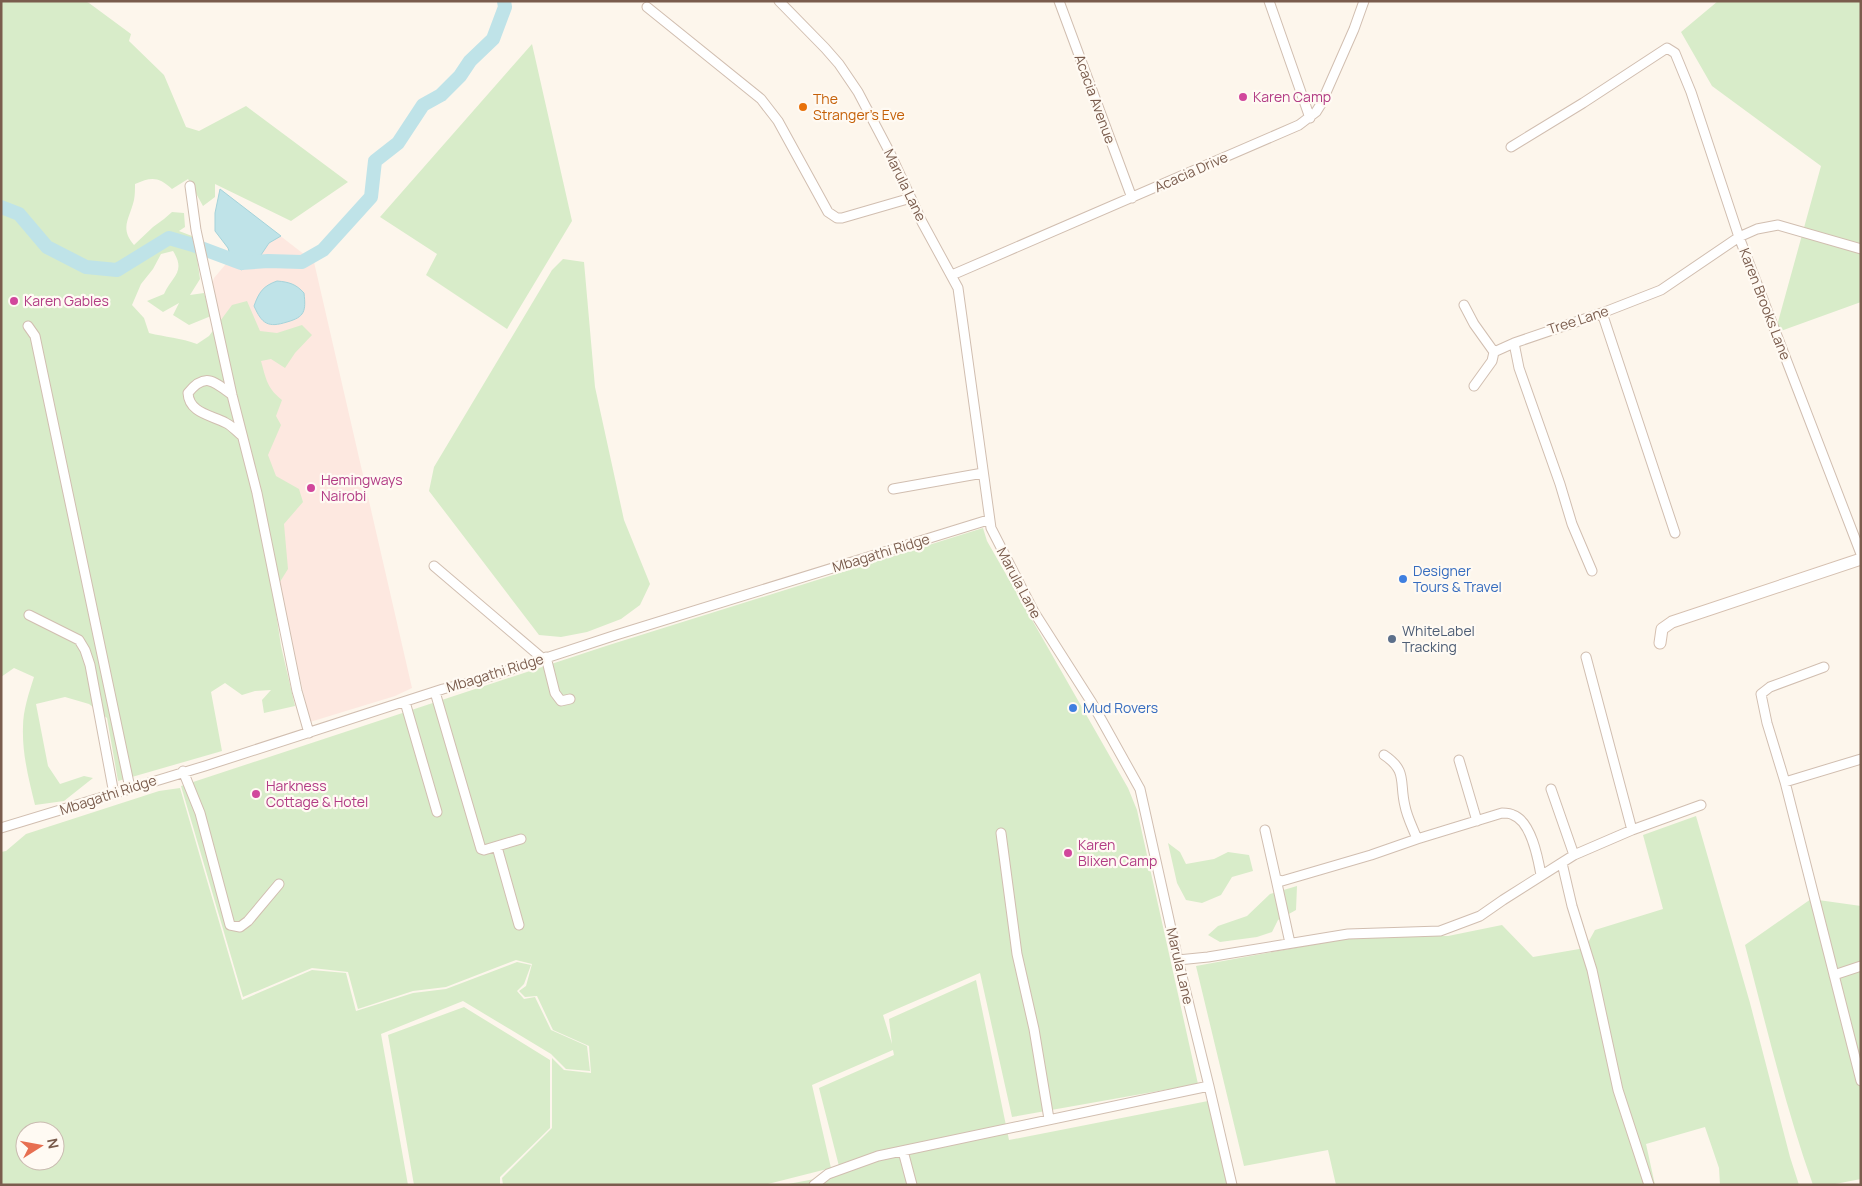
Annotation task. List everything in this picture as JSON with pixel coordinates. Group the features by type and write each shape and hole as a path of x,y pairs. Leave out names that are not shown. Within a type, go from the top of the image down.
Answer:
{"street":[{"name":"Marula Lane","path":"779,1 825,48 853,85 952,275 960,298 988,520 1034,612 1092,702 1140,789 1178,960 1210,1086 1232,1185"},
{"name":"Acacia Avenue","path":"1059,1 1132,198"},
{"path":"1269,1 1310,118"},
{"name":"Acacia Drive","path":"952,275 1231,154 1269,140 1300,125 1310,118 1321,104 1354,29 1364,1"},
{"path":"646,7 761,99 778,121 828,212 833,216 842,218 911,198"},
{"name":"Karen Brooks Lane","path":"1511,147 1584,103 1667,48 1675,53 1692,92 1740,237 1861,554"},
{"path":"190,186 196,230 232,395 257,492 297,691 310,733"},
{"name":"Tree Lane","path":"1494,352 1661,290 1740,237 1757,229 1778,225 1861,249"},
{"path":"1464,305 1474,324 1494,352 1492,361 1474,386"},
{"path":"1602,313 1675,533"},
{"path":"28,326 33,331 36,342 130,788"},
{"path":"1514,343 1519,368 1560,484 1572,524 1592,571"},
{"path":"232,395 216,382 206,380 196,384 188,393 188,399 192,407 227,423 242,436"},
{"path":"893,489 982,474"},
{"name":"Mbagathi Ridge","path":"1,828 988,520"},
{"path":"1660,643 1662,629 1672,622 1861,559"},
{"path":"434,566 544,658 555,693 561,701 570,699"},
{"path":"30,615 79,640 85,650 90,665 114,794"},
{"path":"1586,658 1632,830"},
{"path":"1824,667 1770,687 1761,694 1860,1079"},
{"path":"435,692 481,849 486,850 521,839"},
{"path":"405,702 437,812"},
{"path":"1384,755 1396,763 1402,776 1402,794 1405,808 1417,839"},
{"path":"1785,782 1861,759"},
{"path":"1459,760 1477,821"},
{"path":"183,771 200,813 230,925 240,927 248,921 279,884"},
{"path":"1551,789 1574,855"},
{"path":"1178,960 1208,957 1348,934 1440,931 1480,916 1574,855 1632,830 1701,805"},
{"path":"1276,879 1282,881 1502,813 1514,815 1522,821 1534,845 1542,875"},
{"path":"1265,830 1290,943"},
{"path":"1001,833 1017,954 1034,1029 1049,1120"},
{"path":"496,847 519,925"},
{"path":"1562,863 1572,906 1592,970 1618,1090 1649,1185"},
{"path":"1834,975 1861,966"},
{"path":"814,1185 828,1174 859,1162 1210,1086"},
{"path":"904,1151 912,1185"}],"shaded area":[{"name":"Hemingways Nairobi","path":"220,189 314,262 412,688 395,696 310,722 211,288 214,278 231,258 228,248 215,231 215,213"}],"green space":[{"path":"1,1 85,1 89,3 131,34 129,41 164,75 186,127 199,131 246,106 348,182 291,221 215,184 215,197 203,206 188,179 172,189 163,182 154,179 135,184 134,200 126,228 130,239 134,245 172,212 184,213 185,227 179,231 192,236 200,279 190,295 204,293 211,316 189,325 173,315 179,303 163,312 147,301 164,294 177,273 177,258 173,251 161,254 153,269 141,284 132,305 144,318 149,333 197,344 209,336 232,305 247,301 260,331 277,333 302,325 312,335 295,353 285,368 271,359 261,361 270,387 282,400 276,416 281,425 268,455 276,476 299,489 303,502 284,524 288,569 273,593 281,646 295,706 264,713 262,700 271,690 255,691 242,695 225,683 211,692 222,751 118,781 107,718 89,704 65,697 36,704 48,766 60,784 84,776 93,778 64,801 35,805 26,767 23,737 25,708 34,677 14,668 1,677"},
{"path":"1718,1 1861,1 1861,302 1775,333 1821,166 1712,86 1681,32"},
{"path":"532,44 572,221 507,329 426,275 437,254 380,217"},
{"path":"563,259 584,262 595,387 624,520 650,584 640,605 621,619 587,632 561,637 539,635 429,491 434,467 552,270"},
{"path":"983,528 987,541 1128,788 1137,810 1198,1084 1012,1117 980,973 883,1015 892,1044 889,1019 976,980 1009,1140 1208,1101 1227,1185 783,1185 841,1174 819,1088 894,1055 893,1050 812,1085 831,1168 764,1185 503,1185 502,1178 552,1128 552,1058 564,1070 591,1073 589,1046 553,1030 537,996 525,997 519,991 526,986 532,964 516,960 446,987 413,991 358,1009 348,972 312,968 243,997 181,786 609,645"},
{"path":"180,788 242,1000 312,970 346,973 356,1011 413,993 446,989 517,962 531,965 524,984 517,991 524,999 535,997 551,1030 587,1046 590,1071 566,1069 551,1054 463,1001 381,1034 408,1185 1,1185 1,852 6,851 26,834 159,791"},
{"path":"1696,816 1750,1003 1799,1185 1720,1185 1719,1168 1705,1127 1646,1144 1655,1185 1336,1185 1328,1150 1244,1166 1196,966 1349,938 1404,935 1448,936 1502,925 1533,957 1585,948 1595,930 1663,909 1643,835"},
{"path":"1168,843 1180,852 1186,864 1214,859 1228,852 1249,855 1253,871 1232,877 1221,895 1202,903 1186,900 1177,883"},
{"path":"1297,886 1296,910 1278,920 1272,932 1257,937 1220,942 1208,935 1218,926 1247,916 1270,894"},
{"path":"1811,899 1861,906 1861,1179 1830,1185 1813,1185 1768,1035 1745,945"},
{"path":"464,1007 550,1060 550,1128 500,1177 500,1185 414,1185 388,1035"}],"water":[{"path":"220,189 281,236 269,243 255,264 241,270 231,258 228,248 215,231 215,213"},
{"path":"277,281 298,287 304,293 305,304 303,312 298,318 275,325 263,321 254,306 262,290"}],"waterway":[{"path":"1,207 19,214 47,247 86,267 117,270 169,238 241,263 268,261 302,262 323,250 371,197 375,161 398,143 423,105 441,95 460,76 470,61 493,39 505,7 504,1"}],"place":[{"name":"Karen Camp","path":"1243,97"},
{"name":"The Stranger's Eve","path":"803,107"},
{"name":"Karen Gables","path":"14,301"},
{"name":"Hemingways Nairobi","path":"311,488"},
{"name":"Designer Tours & Travel","path":"1403,579"},
{"name":"WhiteLabel Tracking","path":"1392,639"},
{"name":"Mud Rovers","path":"1073,708"},
{"name":"Harkness Cottage & Hotel","path":"256,794"},
{"name":"Karen Blixen Camp","path":"1068,853"}]}
